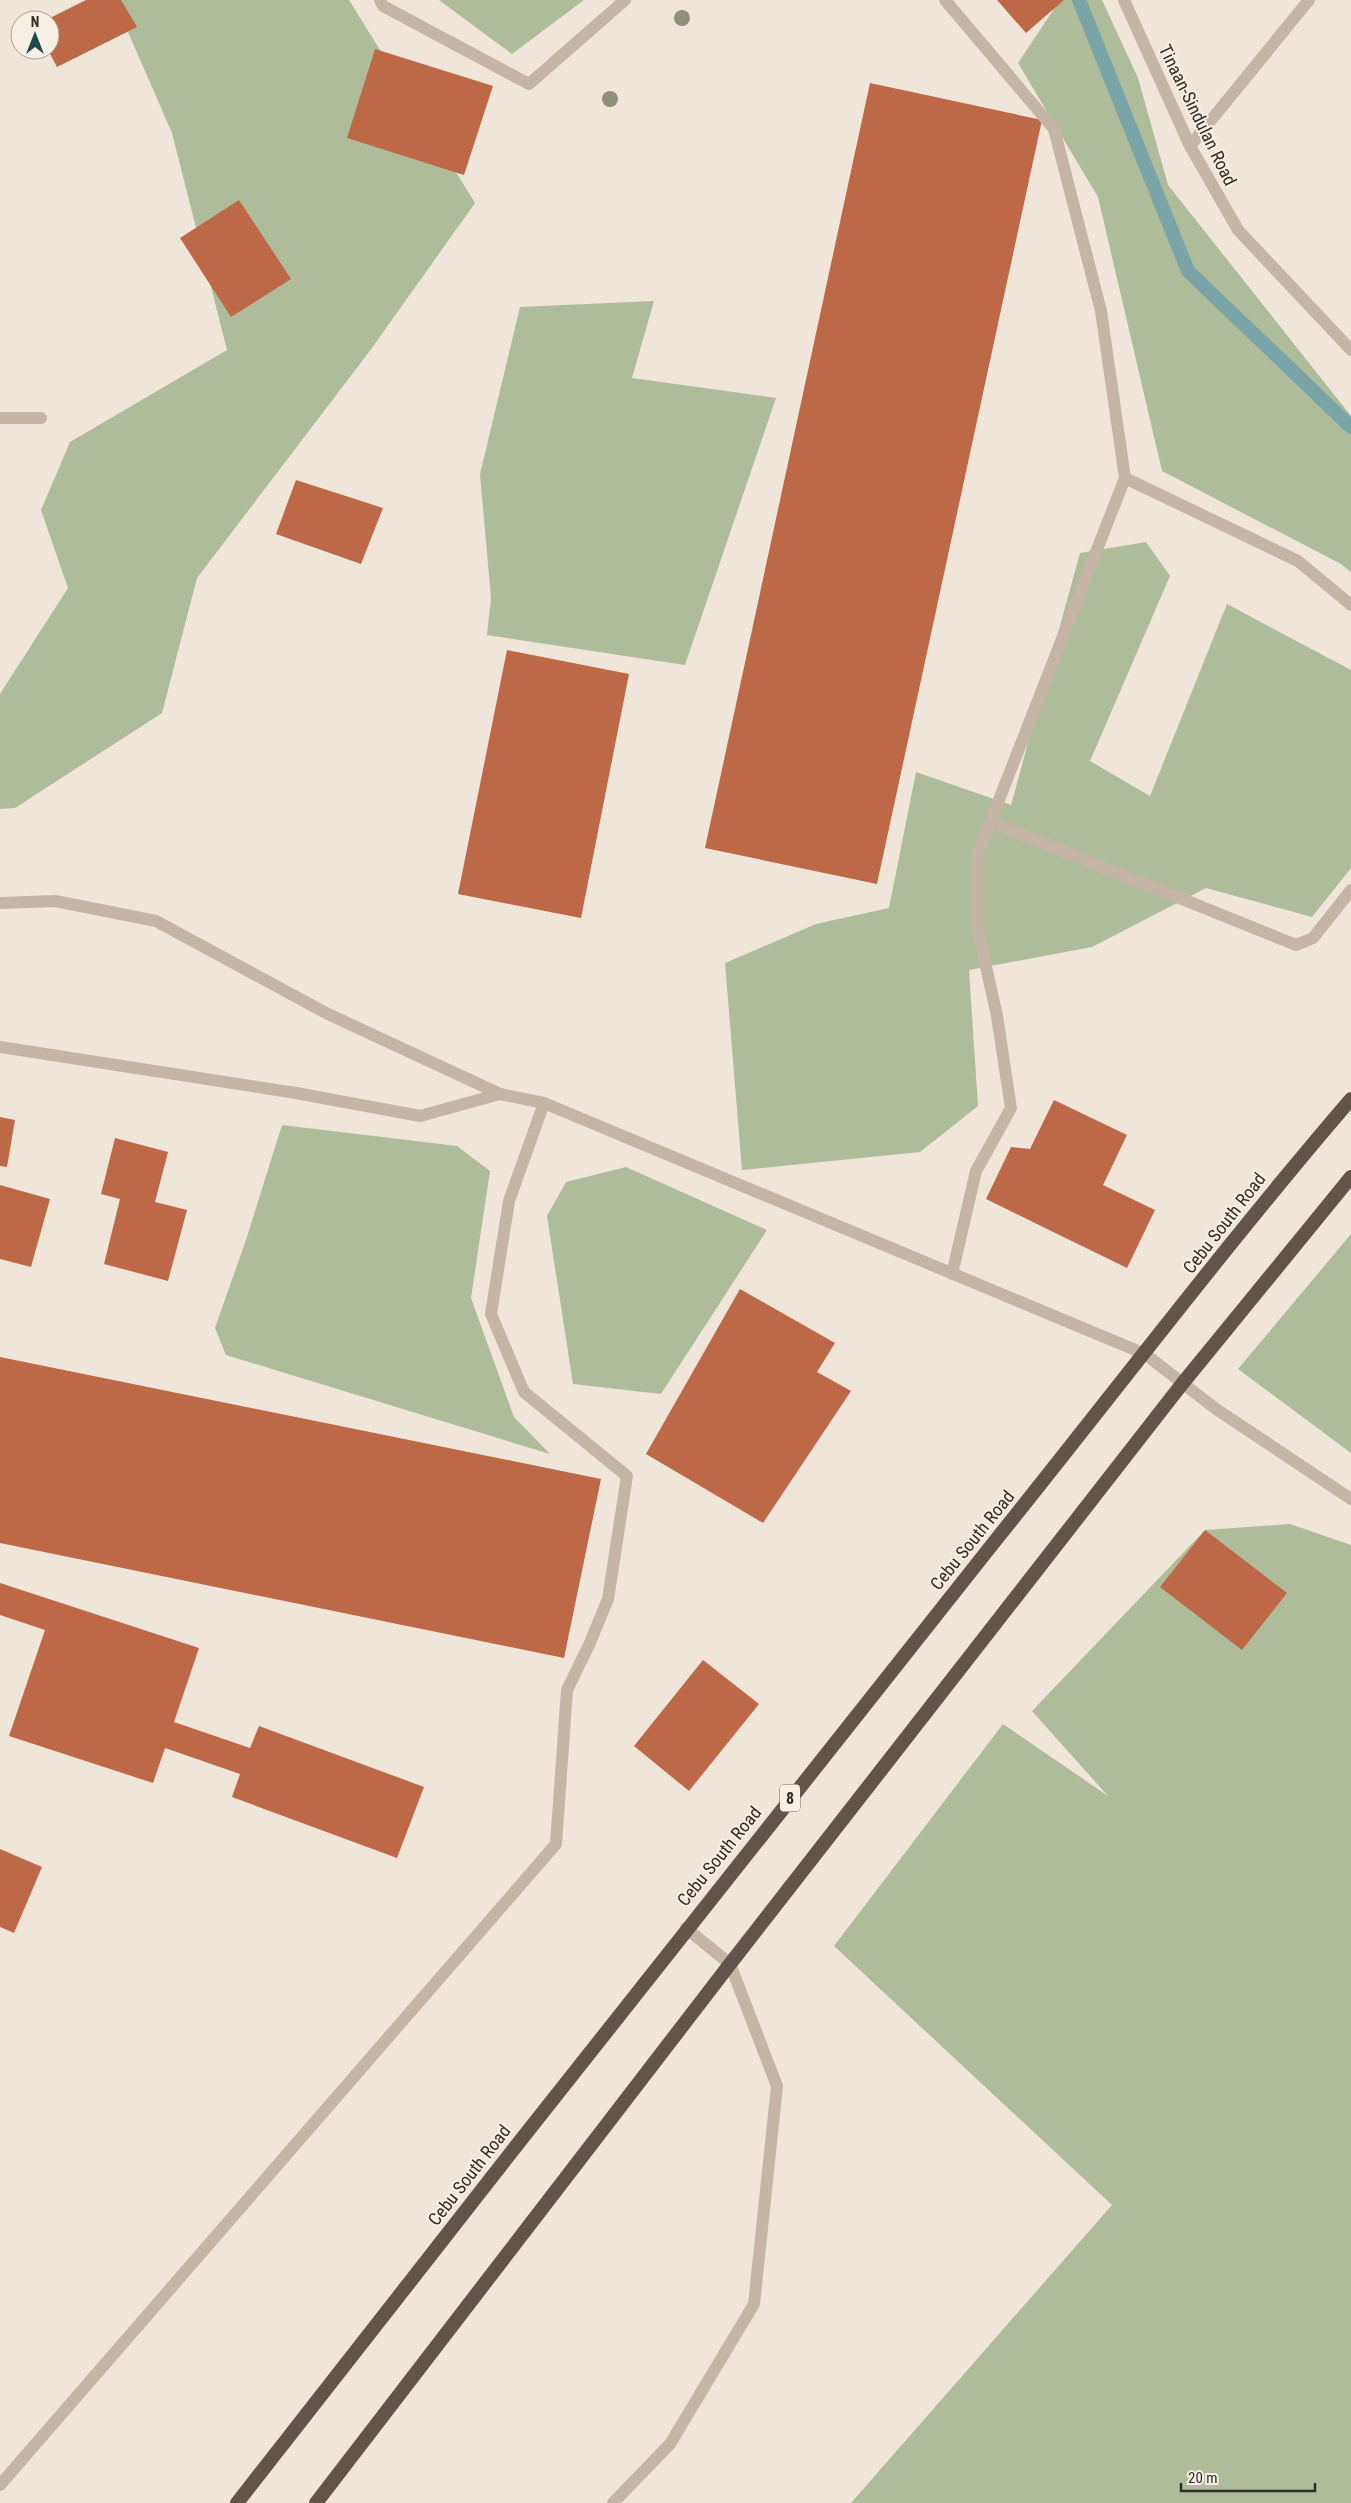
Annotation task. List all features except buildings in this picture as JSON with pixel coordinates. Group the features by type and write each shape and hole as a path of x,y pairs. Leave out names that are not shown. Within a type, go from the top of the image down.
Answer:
{"highway":[{"name":"Cebu South Road","path":"237,2503 686,1928 1145,1354 1272,1190 1351,1099"},
{"path":"316,2503 730,1964 1182,1384 1351,1177"}],"street":[{"path":"380,0 383,6 529,84 625,0"},
{"path":"945,0 1054,129 1101,311 1125,478 977,856 977,926 997,1016 1011,1108 976,1171 952,1274"},
{"name":"Tinaan-Sindulan Road","path":"1124,0 1190,146 1238,230 1351,350"},
{"path":"1190,146 1309,0"},
{"path":"0,418 41,418"},
{"path":"1125,478 1298,561 1351,605"},
{"path":"991,822 1296,945 1313,938 1351,890"},
{"path":"0,903 55,901 156,921 326,1013 500,1094 544,1103 1145,1354 1182,1384 1351,1500"},
{"path":"0,1047 296,1093 420,1116 500,1094"},
{"path":"0,2485 556,1844 567,1690 589,1645 608,1599 627,1476 524,1392 492,1314 509,1202 544,1103"},
{"path":"613,2503 670,2444 754,2304 777,2086 730,1964 686,1928"}],"green space":[{"path":"114,0 349,0 475,203 369,352 197,578 162,713 15,808 0,809 0,694 68,588 41,510 70,442 227,350 172,133"},
{"path":"439,0 584,0 512,54"},
{"path":"1060,0 1102,0 1138,78 1168,185 1351,416 1351,572 1341,564 1162,471 1098,197 1018,63"},
{"path":"654,301 632,378 776,398 685,665 487,635 491,598 480,474 520,307"},
{"path":"1146,542 1170,576 1090,761 1150,796 1227,604 1351,670 1351,868 1312,917 1206,888 1092,947 969,970 978,1106 920,1152 742,1170 725,963 816,924 889,908 916,772 1011,805 1080,553"},
{"path":"282,1125 457,1146 490,1171 471,1298 514,1417 550,1454 226,1355 215,1328 246,1240"},
{"path":"626,1167 767,1230 661,1394 573,1384 547,1216 566,1182"},
{"path":"1351,1234 1351,1453 1238,1369"},
{"path":"1290,1524 1351,1545 1351,2503 851,2503 1112,2205 834,1946 1003,1724 1108,1796 1032,1711 1205,1530"}],"waterway":[{"path":"1079,0 1188,271 1351,427"}]}
